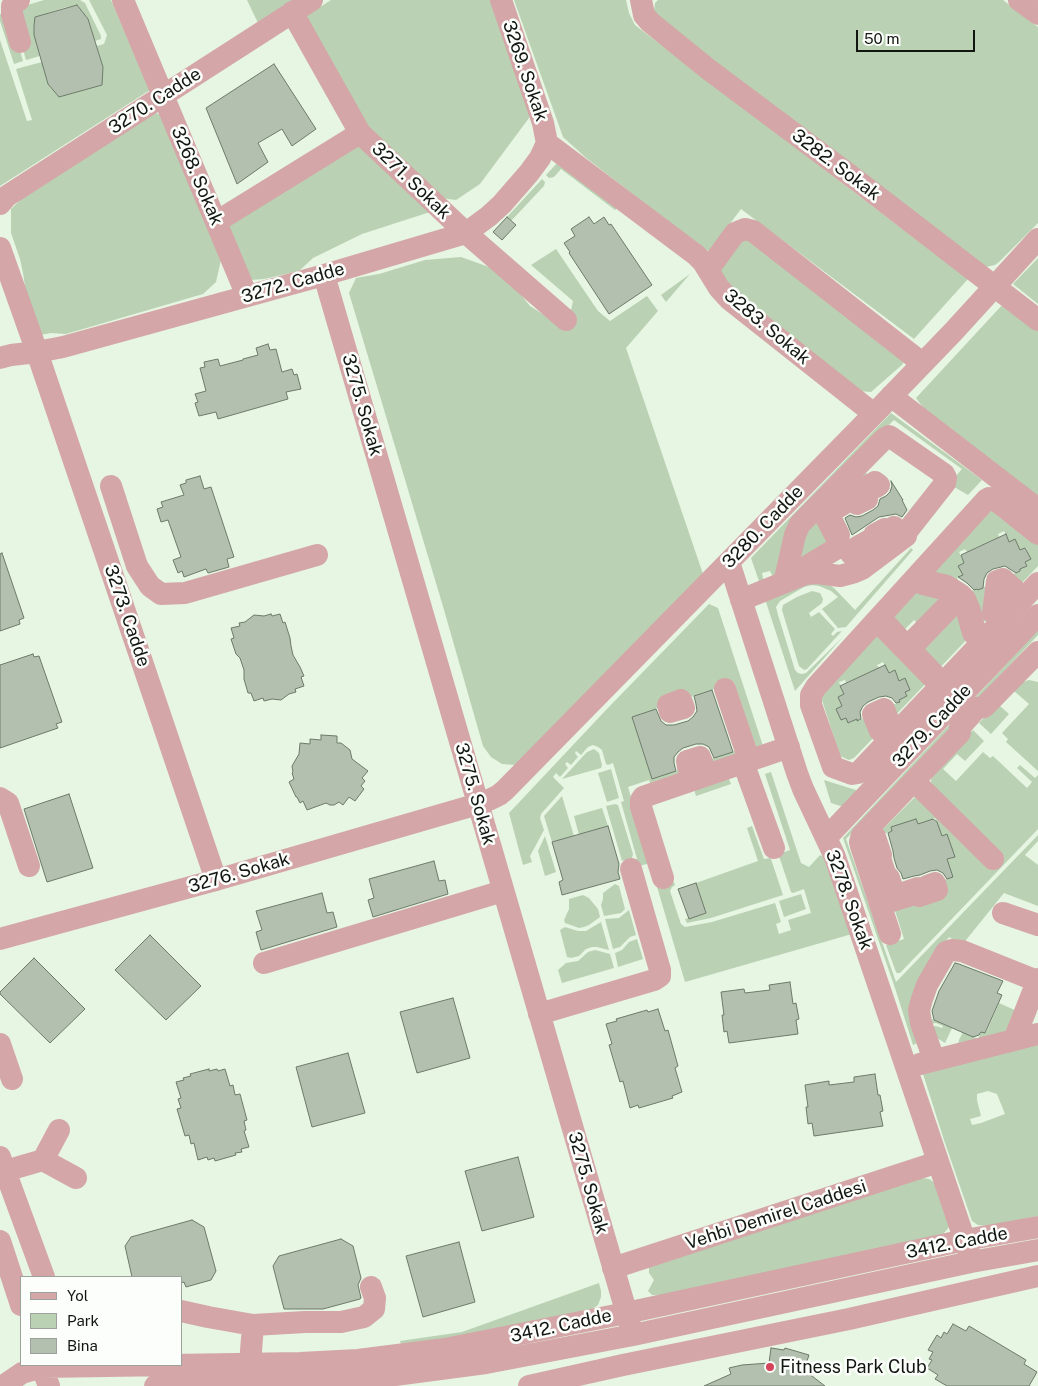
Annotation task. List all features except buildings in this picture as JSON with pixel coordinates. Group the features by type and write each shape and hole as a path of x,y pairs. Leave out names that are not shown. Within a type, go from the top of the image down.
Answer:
{"street":[{"path":"19,0 12,6 12,14 20,42"},
{"name":"3268. Sokak","path":"123,0 247,296"},
{"name":"3270. Cadde","path":"0,204 7,196 312,0"},
{"name":"3269. Sokak","path":"501,0 543,123 547,143"},
{"path":"1020,0 1038,14"},
{"name":"3282. Sokak","path":"641,2 644,15 650,22 708,69 866,187 1038,320"},
{"name":"3271. Sokak","path":"292,12 360,133 466,233 566,320"},
{"path":"216,222 360,133"},
{"name":"3272. Cadde","path":"0,358 11,354 63,347 324,275 466,233 502,204 540,158 547,143"},
{"name":"3283. Sokak","path":"547,143 696,255 703,262 719,288 730,300 874,414"},
{"path":"708,270 735,233 744,229 753,231 922,363"},
{"name":"3280. Cadde","path":"478,804 491,799 504,790 874,414 1038,239"},
{"path":"0,248 37,352"},
{"name":"3275. Sokak","path":"324,275 633,1335"},
{"name":"3273. Cadde","path":"37,352 216,880"},
{"path":"891,396 1038,509"},
{"path":"741,600 784,583 805,574 817,573 840,576 862,569 907,533 945,483 946,478 944,474 889,436 885,438 800,524 795,535 784,583"},
{"path":"111,486 138,566 150,586 161,594 185,593 317,555"},
{"path":"1038,534 992,498 984,501 813,691 811,705 833,767 852,774 858,773 1038,583"},
{"path":"102,543 127,534"},
{"path":"805,574 809,565 839,547 841,542"},
{"name":"3278. Sokak","path":"729,562 803,789 835,857 971,1262"},
{"path":"926,581 947,586 965,599 975,631 973,633 966,608 959,598 910,649 934,674 932,677 884,627 886,624 907,647 957,596 947,590 924,584 926,581"},
{"name":"3279. Cadde","path":"826,838 961,710 1038,614"},
{"path":"890,934 860,842 864,833 960,733 961,710 984,707 1035,662"},
{"path":"725,689 774,848"},
{"path":"663,878 641,806 642,797 746,761 790,751 825,746"},
{"path":"914,781 993,859"},
{"path":"0,798 8,804 29,866"},
{"name":"3276. Sokak","path":"0,939 216,880 478,804"},
{"path":"539,1014 654,980 660,976 660,970 626,873"},
{"path":"264,963 503,891"},
{"path":"1003,913 1038,925"},
{"path":"934,1060 921,1023 919,1010 927,985 946,952 952,950 962,951 1037,980 1014,1040"},
{"path":"907,1067 1038,1034"},
{"path":"0,1044 12,1079"},
{"path":"43,1160 59,1130"},
{"path":"44,1276 2,1164 43,1160 76,1178"},
{"name":"Vehbi Demirel Caddesi","path":"613,1268 938,1162"},
{"name":"3412. Cadde","path":"3,1386 22,1374 44,1372 250,1364 300,1363 387,1373 464,1346 965,1240 1038,1227"},
{"path":"0,1241 20,1303"},
{"name":"3412. Cadde","path":"155,1386 268,1384 486,1363 633,1335 971,1262 1038,1250"},
{"path":"529,1386 849,1319 1038,1276"},
{"path":"182,1311 253,1325 341,1322 364,1317 374,1310 375,1298 371,1286"},
{"path":"250,1364 253,1325"}],"green space":[{"path":"44,0 80,0 85,3 101,39 95,41 88,19 77,5 63,8 35,17 34,35 40,56 26,60 22,46 21,7"},
{"path":"89,0 111,0 150,90 0,186 0,40 27,121 32,120 16,69 42,62 48,84 59,97 101,85 103,67 97,46 104,44 107,35"},
{"path":"247,0 298,0 259,25"},
{"path":"331,0 495,0 531,111 529,118 480,184 456,200 440,198 373,136 303,18"},
{"path":"514,0 626,0 629,13 635,25 968,279 914,339 741,209 710,250 706,251 585,157 563,137"},
{"path":"658,0 1003,0 1038,27 1038,223 999,262 986,267 658,19 654,10 655,3"},
{"path":"5,13 23,61 14,64 0,21 0,14"},
{"path":"153,111 163,117 221,260 216,282 203,294 66,334 51,333 40,335 26,293 20,259 11,233 11,209 35,186"},
{"path":"360,142 430,212 362,234 313,258 299,271 264,279 250,280 225,224"},
{"path":"559,161 619,207 615,210 561,169 554,177 549,178 546,175"},
{"path":"542,179 545,182 544,186 511,221 507,217"},
{"path":"742,236 904,358 903,364 871,392 859,391 728,284 718,268"},
{"path":"556,249 598,311 610,321 647,296 658,311 626,348 703,574 515,765 502,764 491,757 483,746 349,293 356,278 379,274 425,260 461,257 489,267 518,291 530,306 552,320 570,315 573,301 531,265"},
{"path":"1038,258 1038,304 1013,284"},
{"path":"690,274 666,302 661,295"},
{"path":"1004,303 1038,329 1038,502 930,417 916,398"},
{"path":"891,413 982,480 968,495 949,484 962,469 894,420 815,498 774,579 770,571 762,573 764,582 760,584 751,558"},
{"path":"862,469 875,482 823,512 836,537 798,568 801,533"},
{"path":"993,508 1038,544 1038,566 1015,590 1003,579 1027,566 1025,562 1030,559 1026,548 1020,550 1015,540 1009,542 1004,531 998,534 999,537 967,552 965,549 959,552 964,563 959,566 963,575 957,578 962,589 969,592 978,590 997,581 993,613 975,631 926,581"},
{"path":"911,548 913,550 846,627 838,628 822,609 838,597 831,591 819,586 804,587 780,601 776,607 778,615 795,670 798,673 806,673 842,638 795,691 765,599 805,582 825,582 834,588 855,610"},
{"path":"923,584 947,590 924,630 914,620 905,629 886,624"},
{"path":"812,591 820,593 823,599 822,603 809,613 811,617 819,612 835,629 831,634 833,636 837,632 842,631 804,670 799,666 782,610 783,605"},
{"path":"959,598 973,633 934,674 910,649"},
{"path":"709,604 718,608 763,746 756,748 734,682 720,687 742,753 705,765 702,762 738,750 717,688 632,717 652,779 688,767 687,771 650,783 649,780 628,787 650,863 625,870 623,863 637,859 621,802 624,801 613,763 606,764 602,750 593,745 588,747 581,755 576,751 575,753 578,757 571,765 567,762 565,764 568,768 560,777 556,773 553,777 564,788 541,814 540,818 544,830 530,856 532,862 523,865 509,813"},
{"path":"883,627 932,677 889,722 884,709 899,702 899,700 907,696 905,692 910,690 905,679 899,681 895,670 889,673 883,662 877,665 879,668 846,683 845,680 839,682 844,694 838,697 842,706 836,709 841,720 846,718 849,723 873,714 880,731 854,758 849,760 840,756 821,697"},
{"path":"1038,630 1038,635 975,702 973,700"},
{"path":"1029,680 1038,682 1038,771 1006,742 1008,739 1002,733 1029,704 1014,691 1000,706 1009,714 991,734 979,723 1016,684"},
{"path":"951,723 954,726 846,839 896,982 1038,835 1038,841 1025,855 1038,865 1038,906 1004,893 962,945 949,937 933,957 918,1043 913,1045 843,838"},
{"path":"973,730 984,741 965,761 957,754 943,769 956,781 983,752 990,758 993,756 1027,788 1032,782 1017,768 1020,765 1035,778 1038,775 1038,829 900,973 897,973 886,945 904,939 892,901 953,877 947,859 954,856 947,834 942,836 935,818 918,824 916,820 891,827 892,831 875,837 915,797 932,787 931,780 936,769"},
{"path":"594,749 599,753 601,768 562,779 587,752"},
{"path":"611,769 619,798 607,802 598,773"},
{"path":"771,772 801,863 809,867 820,855 826,858 852,934 685,982 655,880 671,876 675,885 670,891 681,924 685,927 712,922 775,903 781,922 776,924 779,934 791,930 788,920 811,913 804,889 791,892 779,856 779,854 790,850 765,774"},
{"path":"728,777 731,784 696,796 694,789"},
{"path":"824,780 859,791 844,807 831,803"},
{"path":"562,796 574,836 552,842 544,816"},
{"path":"618,805 633,854 632,858 622,861 606,806"},
{"path":"602,808 608,826 579,835 574,816"},
{"path":"752,826 764,859 771,859 783,895 711,918 687,923 685,919 706,913 696,883 758,861 747,828"},
{"path":"545,836 556,872 545,876 538,851"},
{"path":"615,884 619,886 625,909 621,913 604,916 601,905 603,893"},
{"path":"801,894 806,909 784,917 779,901"},
{"path":"583,895 589,898 598,909 600,917 589,925 579,928 565,923 564,920 569,909 569,899"},
{"path":"629,910 636,935 630,937 620,947 613,949 605,919 619,918"},
{"path":"601,922 609,950 592,947 586,949 579,956 567,957 560,930 565,927 586,931"},
{"path":"637,939 643,959 618,967 615,953 622,950 629,942"},
{"path":"595,950 610,954 614,968 562,983 558,970 566,963 578,961 588,952"},
{"path":"999,1003 1019,1012 1011,1033 958,1047 963,1032 978,1039 981,1032 986,1033"},
{"path":"927,1017 952,1028 945,1043 937,1038 931,1027 942,1028 943,1026 936,1023 929,1024"},
{"path":"1038,1039 1038,1216 987,1226 978,1225 972,1221 923,1074","holes":["988,1091 997,1094 1005,1114 972,1125 970,1119 981,1116 977,1094"]},
{"path":"922,1178 929,1179 935,1183 951,1225 943,1234 670,1296 652,1295 648,1291 654,1280 649,1273 649,1265"},
{"path":"599,1283 601,1297 598,1305 591,1310 402,1348 400,1341 462,1332"}],"place":[{"name":"Fitness Park Club","path":"770,1367"}]}
